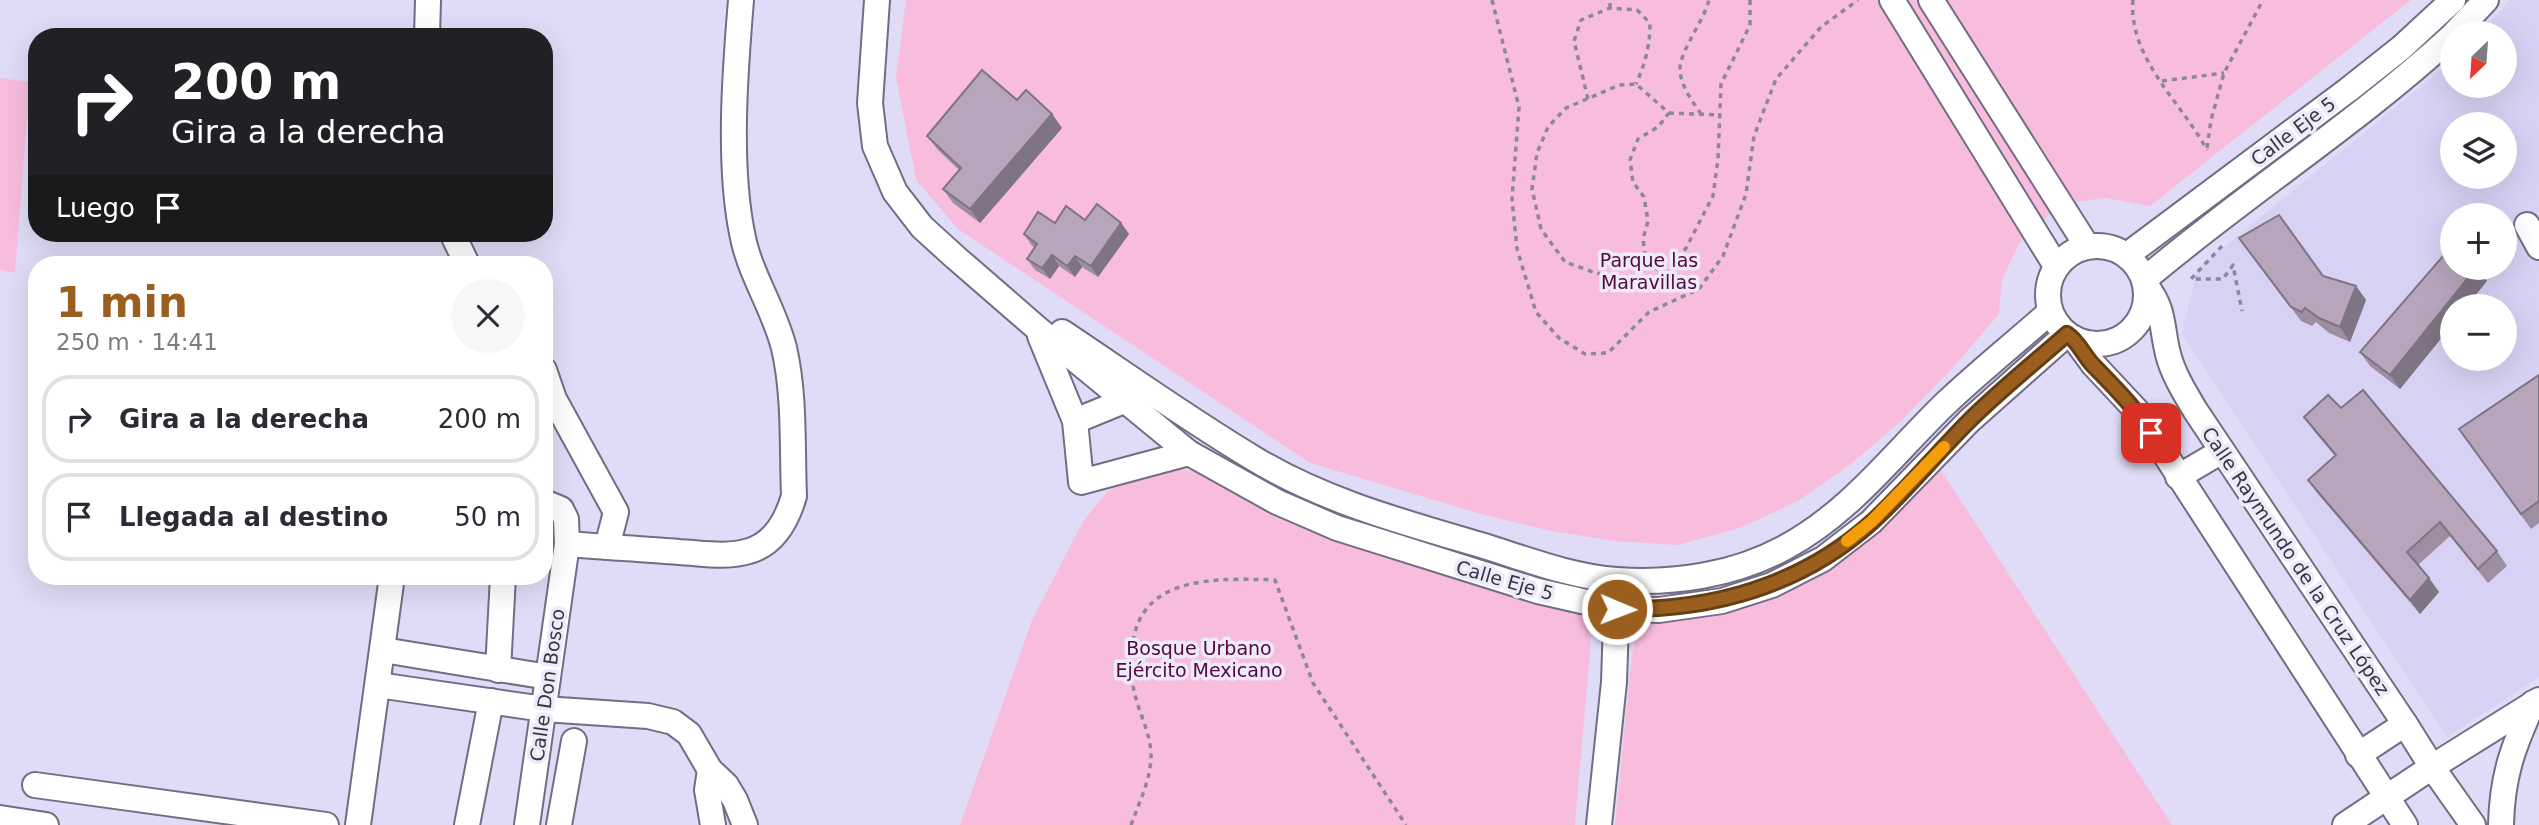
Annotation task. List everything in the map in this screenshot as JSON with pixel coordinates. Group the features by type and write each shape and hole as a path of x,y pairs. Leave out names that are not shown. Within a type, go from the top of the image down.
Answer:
{"street":[{"path":"427,28 428,0"},
{"path":"567,544 721,555 748,552 765,544 789,515 794,496 788,372 775,321 742,236 736,195 736,58 741,0"},
{"path":"877,0 870,103 875,146 895,192 922,227 1007,301 1040,324 1075,421 1081,482 1189,453"},
{"path":"1892,0 2056,266"},
{"path":"1931,0 2087,246"},
{"name":"Calle Eje 5","path":"2127,255 2358,82 2401,48 2453,0"},
{"name":"Calle Eje 5","path":"2466,21 2486,0"},
{"name":"Calle Eje 5","path":"2145,283 2184,246 2411,74 2440,47"},
{"path":"2527,225 2539,247"},
{"path":"2071,336 2089,344 2105,344 2119,339 2132,329 2141,317 2146,302 2145,283 2137,266 2127,255 2101,245 2087,246 2064,257 2056,266 2048,288 2050,312 2057,324 2071,336 2137,411 2405,825"},
{"name":"Calle Raymundo de la Cruz López","path":"2145,283 2160,306 2168,355 2179,383 2473,825"},
{"name":"Calle Eje 5","path":"1040,324 1153,391 1254,459 1352,505 1524,559 1595,577 1653,580 1707,575 1748,564 1784,548 1821,525 1851,501 1946,403 2050,312"},
{"name":"Calle Eje 5","path":"1040,324 1124,400 1189,453 1277,502 1337,528 1538,591 1617,609 1659,610 1722,601 1772,585 1823,559 1871,522 1969,421 2071,336"},
{"path":"1075,421 1153,391"},
{"path":"553,395 616,512 607,547"},
{"path":"2178,477 2222,451"},
{"name":"Calle Don Bosco","path":"527,825 567,544 566,519 561,509 553,506"},
{"path":"1598,825 1614,682 1617,580"},
{"path":"358,825 391,585"},
{"path":"498,670 503,585"},
{"path":"383,650 548,677"},
{"path":"454,696 458,664"},
{"path":"378,685 544,709 648,716 673,722 689,734 710,770 726,785 746,825"},
{"path":"467,825 491,701"},
{"path":"2345,825 2536,701"},
{"path":"2501,825 2506,774 2512,749 2536,701"},
{"path":"2358,755 2405,723"},
{"path":"559,825 574,741"},
{"path":"710,770 707,790 713,825"},
{"path":"35,785 326,825"},
{"path":"2,818 46,825"}],"path":[{"path":"1492,0 1519,107 1512,199 1517,249 1536,312 1559,338 1585,354 1608,353 1649,312 1699,289 1723,256 1746,194 1754,136 1776,79 1821,27 1858,0"},
{"path":"1610,0 1610,8"},
{"path":"1701,114 1686,92 1679,69 1709,0"},
{"path":"1720,115 1669,113 1636,84 1619,85 1566,108 1548,127 1537,153 1532,189 1541,229 1565,262 1596,273 1633,280 1666,275 1686,248 1713,196 1718,159 1720,115 1721,84 1734,52 1750,25 1750,0"},
{"path":"2133,0 2138,41 2195,127 2207,150 2211,120 2224,73 2263,0"},
{"path":"1588,99 1574,41 1581,20 1610,8 1637,10 1650,23 1650,43 1636,84"},
{"path":"2162,81 2224,73"},
{"path":"1666,275 1646,262 1643,239 1648,221 1644,197 1633,182 1630,160 1638,139 1658,127 1669,113"},
{"path":"2230,238 2191,279 2223,279 2233,265 2242,311"},
{"path":"1131,825 1147,781 1151,755 1133,686 1131,649 1142,612 1155,599 1193,582 1246,579 1275,580 1313,683 1406,825"}],"shaded area":[{"path":"2510,0 2539,0 2539,677 2447,737 2182,334 2197,269 2440,71 2440,98 2517,98 2517,21 2492,21"}],"green space":[{"name":"Parque las Maravillas","path":"906,0 2411,0 2150,206 2105,198 2060,204 2019,243 2002,280 1999,314 1950,371 1900,422 1851,464 1798,501 1740,528 1677,545 1614,541 1551,531 1481,514 1310,463 958,229 916,180 896,77"},
{"path":"0,78 28,82 28,107 15,273 0,270"},
{"path":"1935,461 2172,825 1615,825 1632,653 1639,630 1652,618 1777,587"},
{"name":"Bosque Urbano Ejército Mexicano","path":"1162,469 1201,473 1574,610 1586,623 1591,640 1575,825 960,825 1032,620 1084,520 1108,491 1126,481"}],"building":[{"path":"982,70 1017,100 1026,90 1052,114 970,209 943,189 961,168 927,136"},
{"path":"1097,204 1121,223 1091,266 1075,256 1067,266 1052,255 1042,268 1027,259 1037,244 1024,234 1038,212 1055,223 1066,206 1085,220"},
{"path":"2279,215 2323,276 2356,286 2340,327 2319,318 2305,308 2302,312 2291,307 2239,238"},
{"path":"2440,260 2440,280 2466,280 2455,294 2440,294 2440,313 2390,375 2360,352"},
{"path":"2539,375 2539,501 2521,514 2459,429"},
{"path":"2363,390 2497,551 2478,569 2440,522 2407,552 2429,578 2410,600 2308,480 2336,455 2304,417 2328,395 2341,408"}],"slow traffic":[{"path":"1847,541 1871,522 1944,447"}],"route":[{"path":"1617,609 1659,610 1722,601 1772,585 1823,559 1871,522 1969,421 2067,334 2074,338 2084,354 2122,393 2151,433"}]}
